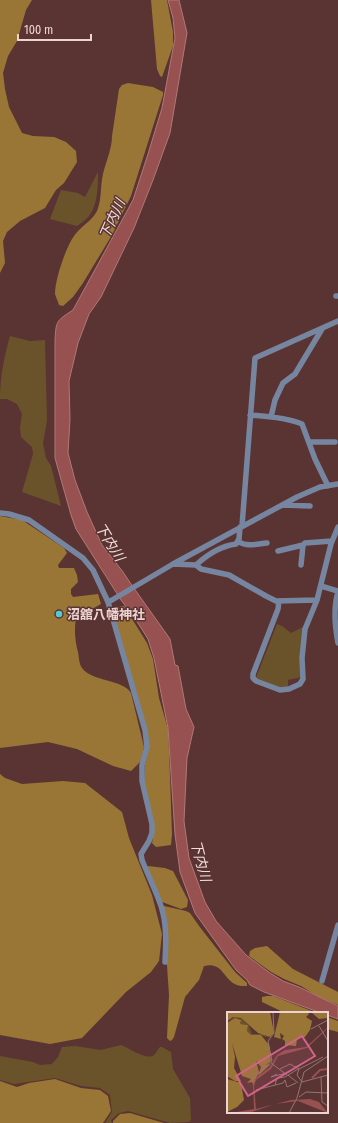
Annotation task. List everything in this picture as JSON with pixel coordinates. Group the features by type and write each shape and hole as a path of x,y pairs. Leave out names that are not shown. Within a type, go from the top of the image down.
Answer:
{"street":[{"path":"239,542 255,358 338,321"},
{"path":"271,417 275,400 283,383 295,374 322,329"},
{"path":"250,415 296,421 302,424 328,486"},
{"path":"309,442 334,442"},
{"path":"110,601 153,575 283,505 320,487 338,484"},
{"path":"283,505 310,506"},
{"path":"0,513 29,520 83,558 93,570 110,601 145,730 147,746 142,765 142,781 152,824 152,834 141,854 142,860 161,906 165,927 165,962"},
{"path":"279,601 278,610 253,674 256,681 280,690 300,684 303,679 302,658 305,629 317,600 332,541 338,527"},
{"path":"278,551 303,545 308,542 332,541"},
{"path":"196,566 216,550 228,545 239,542 253,545 267,543"},
{"path":"301,565 303,545"},
{"path":"173,564 196,566 201,569 229,575 266,596 279,601 317,600"},
{"path":"93,570 97,587 107,610"},
{"path":"321,586 338,591 335,613 338,643"},
{"path":"322,981 338,925"}],"shaded area":[{"path":"0,0 32,0 26,10 17,41 8,56 3,73 9,107 22,133 33,136 54,137 66,142 76,151 77,162 64,183 56,190 45,208 20,221 7,232 3,241 5,263 0,273"},
{"path":"151,0 167,0 173,32 173,46 162,77 157,69"},
{"path":"168,0 179,0 187,33 170,133 134,228 101,297 89,314 78,343 69,381 70,419 68,453 75,480 102,545 170,639 175,665 178,666 186,709 194,727 187,758 184,821 189,858 205,902 216,921 246,955 283,981 338,1006 338,1019 328,1015 328,1012 318,1012 264,992 250,985 247,980 236,970 195,913 180,872 175,834 168,728 154,658 148,639 121,600 76,529 55,458 55,341 57,325 60,319 73,310 133,200 162,108 175,38 173,18"},
{"path":"128,83 153,87 163,92 163,95 131,196 112,235 73,297 63,306 59,305 55,294 57,280 71,241 97,211 100,202 103,174 111,146 119,89 122,85"},
{"path":"98,172 96,201 92,211 86,219 77,226 50,219 61,190 78,193 85,197"},
{"path":"10,336 30,341 45,340 47,421 43,443 46,458 51,466 61,506 22,492 33,454 32,447 21,437 20,428 22,414 17,404 7,399 0,399 3,368"},
{"path":"0,516 22,520 64,548 67,553 58,565 59,568 74,568 78,582 71,589 71,594 73,597 98,594 101,604 76,618 76,644 80,665 87,673 121,685 127,688 131,693 144,747 141,761 131,771 113,766 77,749 48,742 0,748"},
{"path":"121,606 124,606 147,643 153,659 159,698 168,729 172,834 171,845 156,847 152,843 153,838 144,781 145,764 149,747 113,616"},
{"path":"277,624 291,633 305,626 302,677 288,680 288,687 279,688 256,678"},
{"path":"0,774 5,778 22,784 63,781 85,783 122,812 129,838 152,895 162,934 159,961 151,972 126,992 82,1038 50,1044 0,1035"},
{"path":"148,866 165,868 173,871 188,900 187,907 181,909 162,902 147,869"},
{"path":"164,906 190,913 235,972 247,983 247,986 233,983 217,967 211,965 204,966 199,980 185,997 174,1037 170,1041 167,1038 169,995"},
{"path":"267,946 293,969 338,992 338,1005 317,996 301,986 271,972 249,956 250,951 255,948"},
{"path":"273,996 314,1012 283,1012 262,1002 262,997"},
{"path":"328,1017 338,1021 338,1032 328,1029"},
{"path":"121,1045 147,1056 154,1055 160,1047 171,1052 173,1069 190,1098 191,1120 189,1122 170,1123 128,1111 119,1113 111,1120 112,1123 105,1123 112,1112 110,1095 100,1088 81,1086 55,1078 14,1084 0,1080 0,1056 33,1062 40,1065 52,1064 58,1057 62,1047 75,1046 101,1050"},
{"path":"55,1079 81,1088 100,1090 108,1096 111,1111 103,1123 0,1123 0,1081 17,1087 29,1083"},
{"path":"130,1113 164,1123 113,1123 113,1121 120,1114"}],"place":[{"name":"沼舘八幡神社","path":"59,614"}],"water label":[{"name":"下内川","path":"112,219"},
{"name":"下内川","path":"110,542"},
{"name":"下内川","path":"201,861"}]}
